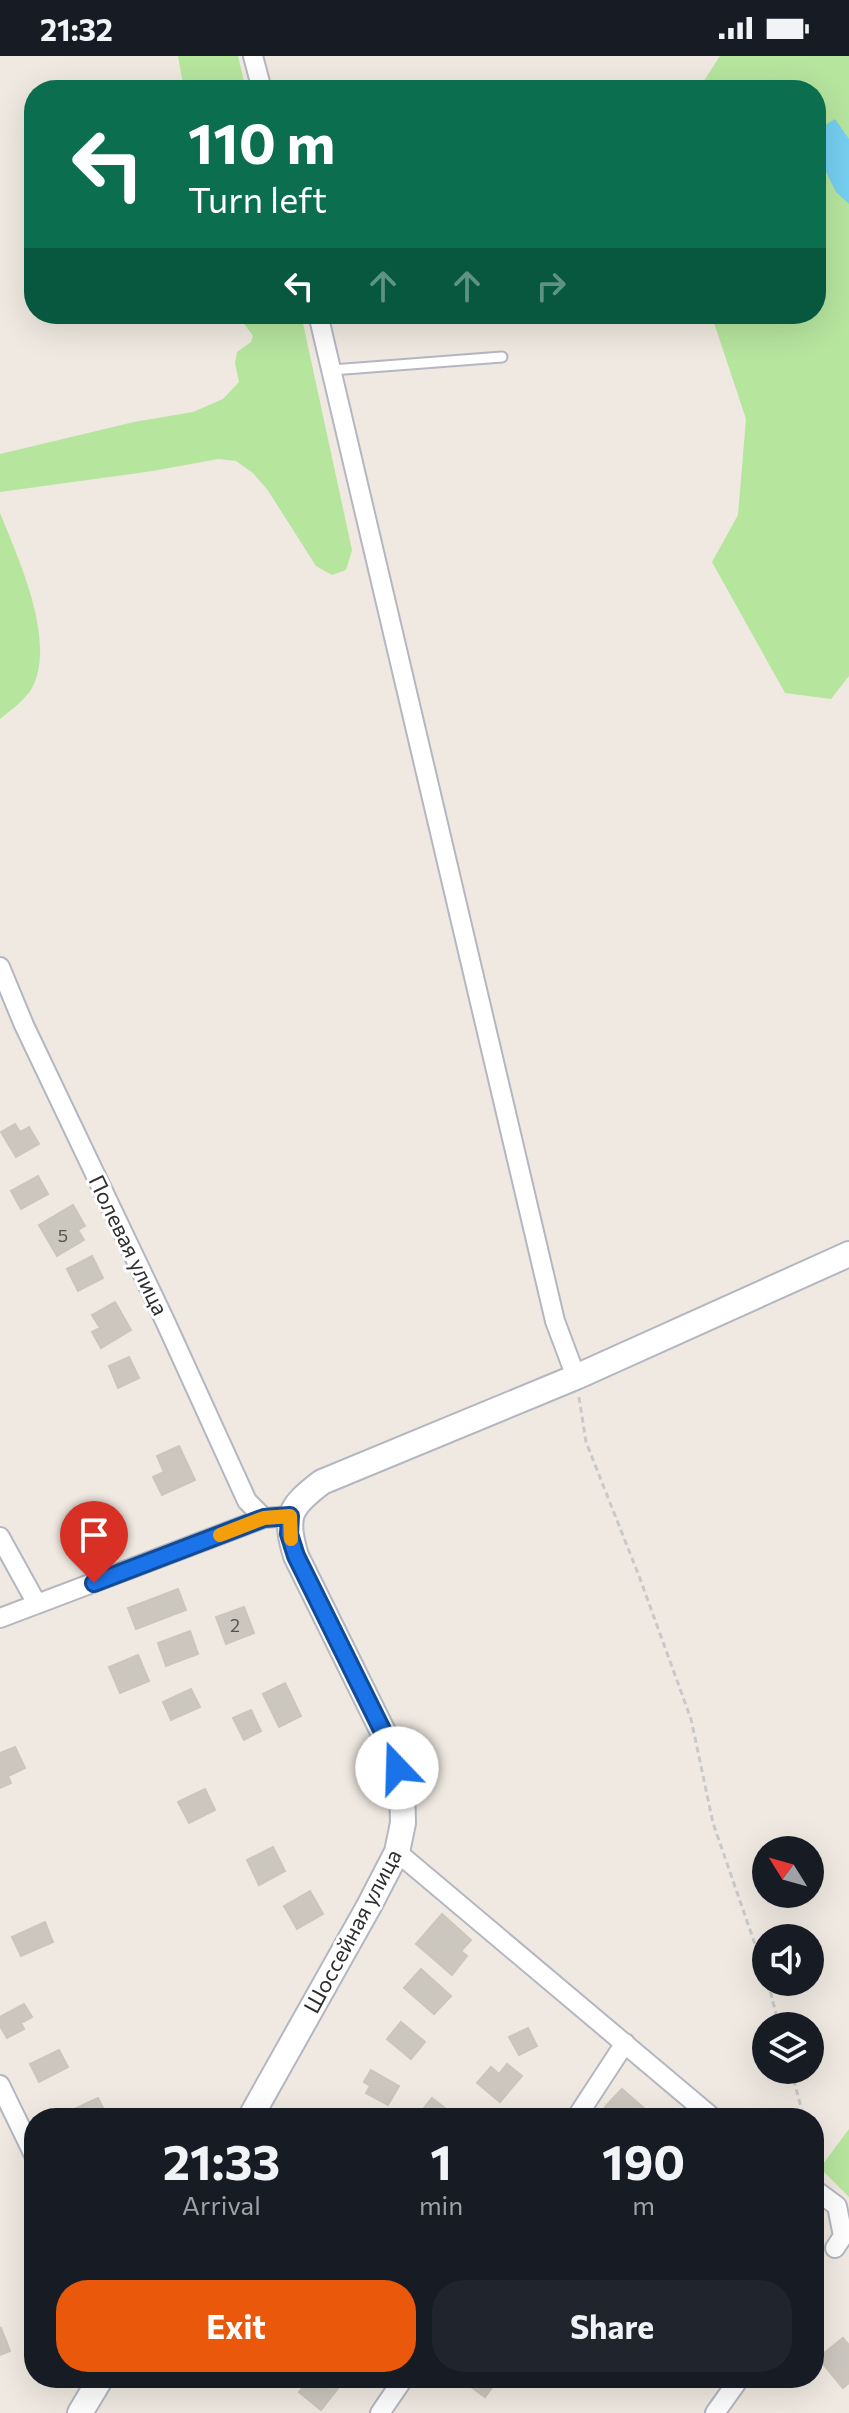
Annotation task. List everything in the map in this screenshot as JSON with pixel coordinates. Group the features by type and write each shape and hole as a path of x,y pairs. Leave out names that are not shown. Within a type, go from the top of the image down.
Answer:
{"main road":[{"path":"290,1516 300,1498 322,1482 576,1377 849,1254"},
{"name":"Шоссейная улица","path":"256,2108 397,1852 403,1823 402,1786 392,1750 296,1556 289,1534 290,1516"},
{"path":"80,2413 95,2388"}],"street":[{"path":"253,56 259,80"},
{"path":"320,324 555,1321 576,1377"},
{"name":"Полевая улица","path":"0,967 24,1025 247,1501 264,1518"},
{"path":"0,1618 264,1518 290,1516"},
{"path":"0,1537 37,1604"},
{"path":"397,1852 701,2108"},
{"path":"583,2108 625,2043"},
{"path":"0,2085 24,2134"},
{"path":"824,2196 837,2206 842,2237"},
{"path":"380,2413 397,2388"},
{"path":"715,2413 733,2388"}],"lane":[{"path":"332,370 502,357"}],"path":[{"path":"576,1377 586,1442 691,1719 713,1823 752,1936"},
{"path":"795,2084 801,2108"}],"green space":[{"path":"178,56 238,56 244,80 182,80"},
{"path":"720,56 849,56 849,676 831,699 785,693 712,562 738,515 746,419 714,324 826,324 826,80 704,80"},
{"path":"244,324 303,324 352,550 346,570 332,575 316,566 267,489 253,473 236,461 218,459 0,492 0,454 134,422 193,412 223,399 239,382 235,363 237,352 251,342 253,336"},
{"path":"0,513 25,576 38,624 40,647 39,669 32,688 0,719"},
{"path":"849,2129 849,2197 824,2172 824,2163"}],"water":[{"path":"835,119 849,139 849,204 836,192 826,172 826,125"}],"building":[{"path":"15,1124 20,1132 29,1127 39,1144 16,1157 1,1132"},
{"path":"38,1176 48,1194 21,1209 11,1191"},
{"path":"73,1205 85,1226 78,1230 84,1240 57,1256 39,1225"},
{"path":"92,1256 103,1278 78,1291 67,1269"},
{"path":"115,1302 131,1330 101,1348 92,1332 100,1328 92,1315"},
{"path":"129,1357 139,1378 118,1388 109,1366"},
{"path":"179,1446 195,1480 162,1495 153,1477 164,1472 157,1456"},
{"path":"178,1589 186,1610 136,1629 128,1608"},
{"path":"244,1607 254,1633 226,1644 216,1617"},
{"path":"190,1631 198,1654 166,1666 158,1643"},
{"path":"138,1655 149,1681 120,1693 109,1667"},
{"path":"285,1683 301,1716 279,1727 263,1694"},
{"path":"191,1689 200,1707 171,1720 163,1702"},
{"path":"251,1710 261,1731 244,1740 233,1718"},
{"path":"15,1747 25,1768 8,1776 11,1783 0,1788 0,1753"},
{"path":"205,1789 215,1810 189,1823 178,1802"},
{"path":"273,1847 285,1871 259,1885 247,1860"},
{"path":"310,1891 323,1914 297,1929 284,1906"},
{"path":"442,1914 471,1940 461,1951 467,1956 452,1975 416,1944"},
{"path":"45,1922 53,1942 21,1956 12,1937"},
{"path":"421,1969 451,1996 434,2014 404,1988"},
{"path":"24,2004 32,2017 21,2023 24,2029 7,2038 0,2026 0,2017"},
{"path":"401,2022 425,2042 411,2059 387,2039"},
{"path":"528,2028 537,2046 519,2055 509,2037"},
{"path":"59,2050 68,2067 39,2082 30,2064"},
{"path":"507,2064 522,2076 500,2102 477,2083 491,2067 499,2074"},
{"path":"371,2070 399,2086 388,2105 366,2093 370,2086 364,2082"},
{"path":"622,2089 644,2108 606,2108"},
{"path":"98,2098 103,2108 76,2108"},
{"path":"432,2098 445,2108 424,2108"},
{"path":"0,2329 10,2351 0,2355"},
{"path":"843,2338 849,2345 849,2383 843,2388 824,2365 824,2353"},
{"path":"302,2388 338,2388 321,2410 299,2392"},
{"path":"473,2388 492,2388 485,2397"}],"slow traffic":[{"path":"220,1535 264,1518 290,1516 291,1539"}],"route":[{"path":"94,1583 264,1518 290,1516 289,1534 296,1556 392,1750 397,1768"}]}
